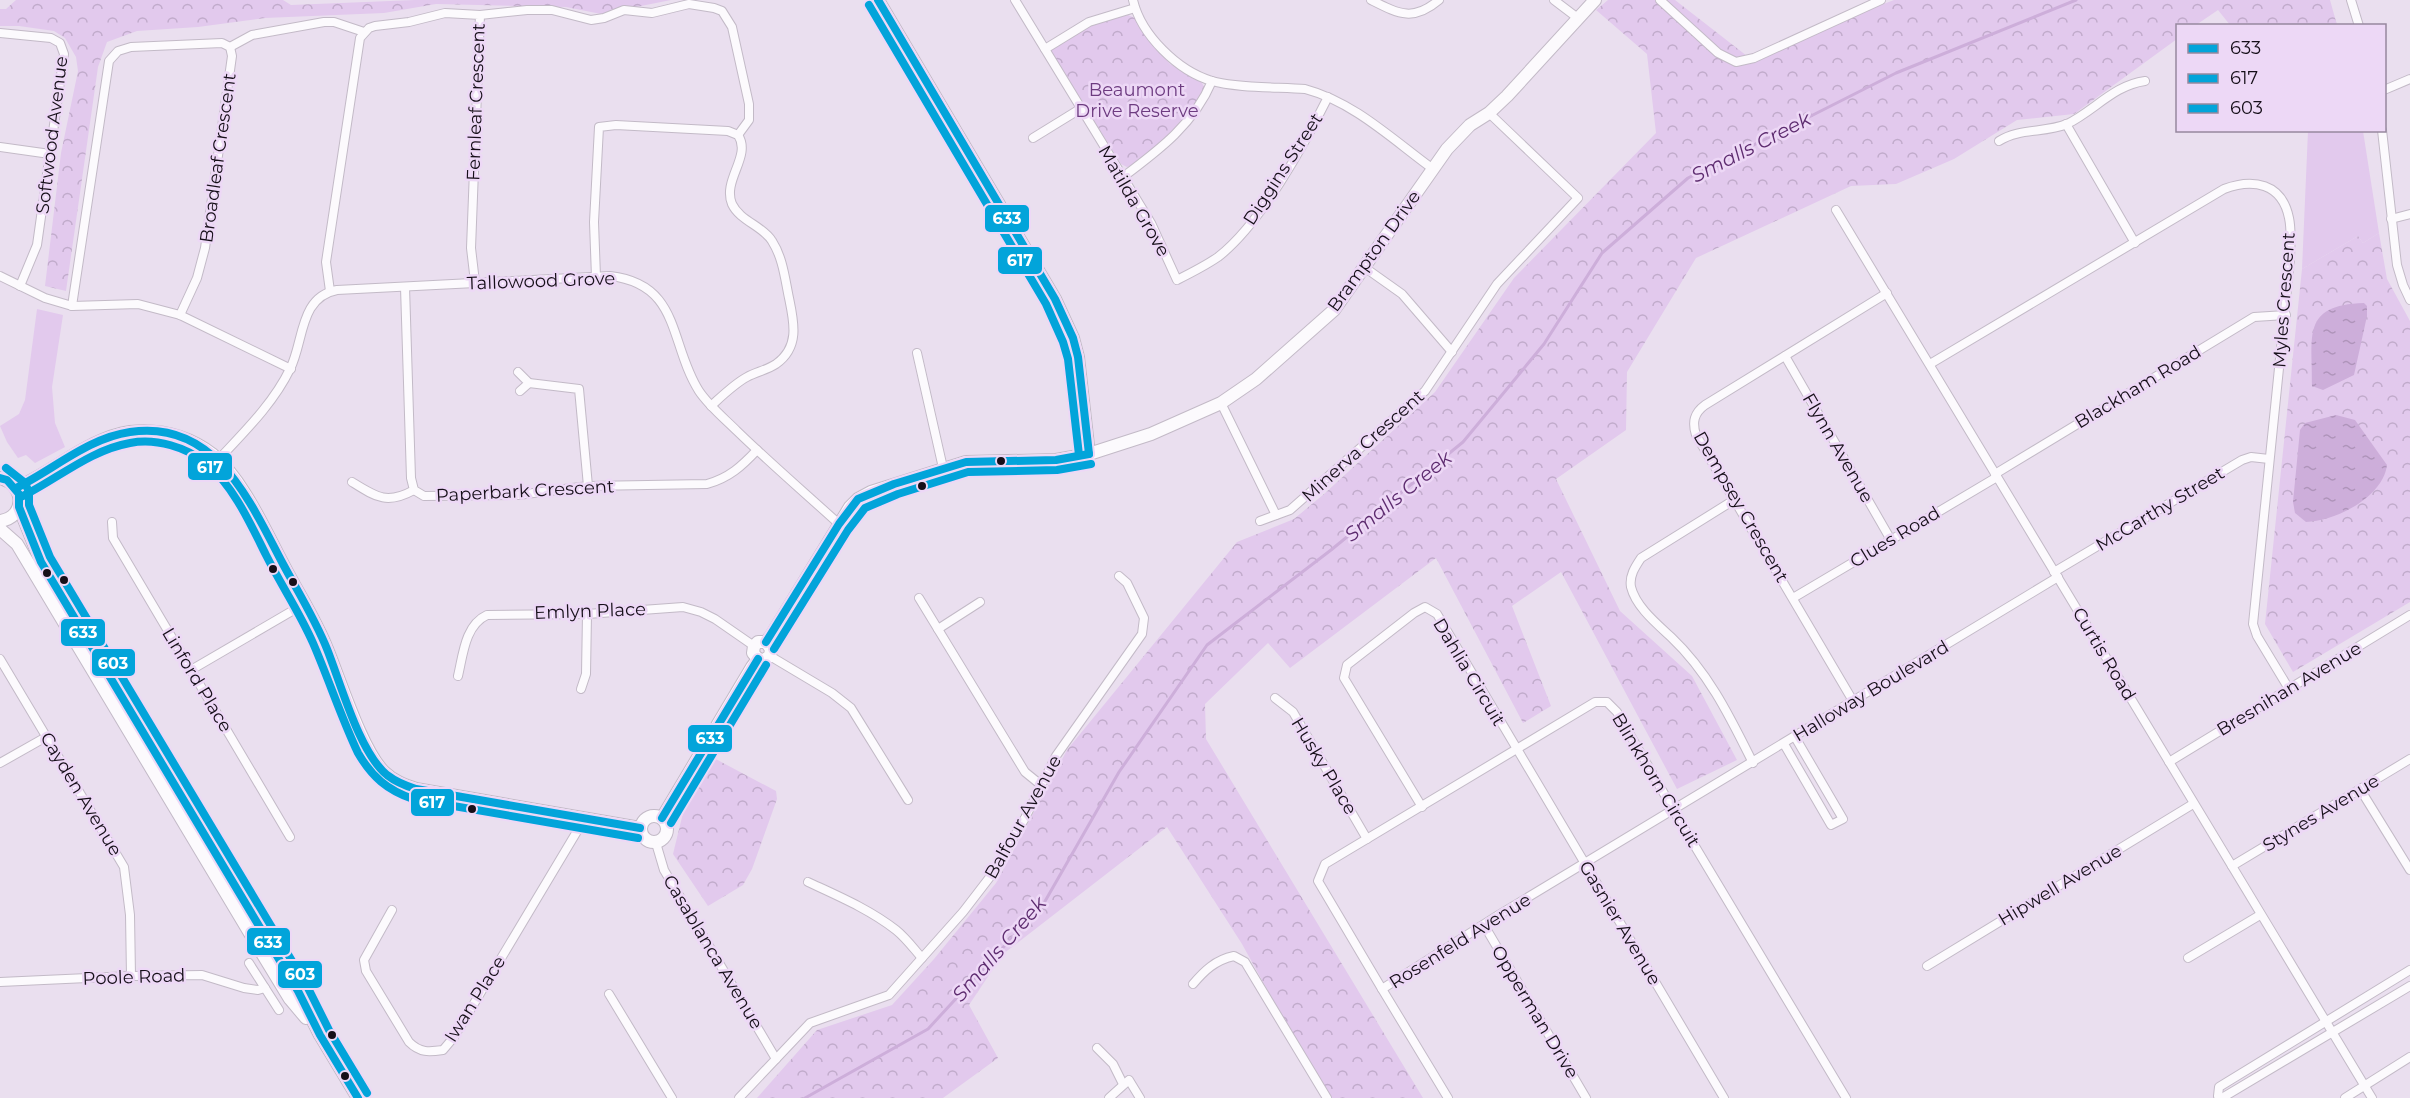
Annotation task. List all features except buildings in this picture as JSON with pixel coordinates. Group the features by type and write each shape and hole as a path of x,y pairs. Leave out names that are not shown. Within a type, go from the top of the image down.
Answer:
{"street":[{"path":"878,0 1056,299 1073,338 1078,357 1089,454"},
{"name":"Matilda Grove","path":"1015,0 1151,223 1178,280"},
{"path":"1371,0 1396,12 1410,15 1425,12 1439,0"},
{"path":"1554,0 1579,19"},
{"name":"Brampton Drive","path":"760,644 771,636 839,524 858,499 871,492 943,468 977,461 1056,460 1089,454 1151,434 1221,403 1256,379 1334,310 1447,149 1470,125 1489,113 1595,0"},
{"path":"1660,0 1718,53 1736,62 1754,58 1881,0"},
{"path":"2351,0 2357,24"},
{"path":"480,15 552,10 598,20 624,10 652,13 689,4 705,5 722,11 732,27 749,104 749,120 738,135"},
{"path":"1045,49 1089,22 1134,4 1154,39 1182,65 1212,81 1305,90 1328,97 1346,105 1433,169"},
{"name":"Fernleaf Crescent","path":"364,32 375,26 409,22 436,14 480,15 471,248 475,282"},
{"path":"218,460 257,418 282,385 291,369 307,314 317,300 330,291 326,272 327,250 357,45 364,32 334,22 324,22 260,33 245,38 230,47"},
{"name":"Softwood Avenue","path":"0,33 51,38 60,43 64,61 37,246 20,286"},
{"name":"Broadleaf Crescent","path":"72,306 109,61 118,51 131,47 218,43 230,47 232,62 205,248 197,278 180,315"},
{"path":"2386,90 2410,79"},
{"path":"1123,177 1164,146 1182,129 1208,92 1212,81"},
{"path":"1999,141 2016,134 2066,124 2130,83 2145,81"},
{"name":"Diggins Street","path":"1178,280 1218,256 1254,220 1307,140 1328,97"},
{"path":"1033,138 1080,109"},
{"name":"Minerva Crescent","path":"1260,521 1290,510 1299,503 1425,391 1497,284 1578,198 1489,113"},
{"path":"2066,124 2135,243"},
{"path":"596,277 594,222 599,127 616,125 728,130 738,135 743,146 730,188 732,204 736,211 771,239 776,249 784,272 794,322 794,340 784,357 776,364 744,378 711,406"},
{"path":"2382,132 2398,275 2410,300"},
{"path":"0,147 50,154"},
{"name":"Myles Crescent","path":"1930,364 2224,189 2242,183 2258,184 2267,187 2281,199 2289,217 2290,260 2253,624 2257,636 2289,690"},
{"name":"Curtis Road","path":"1836,210 2372,1098"},
{"path":"2391,219 2410,214"},
{"path":"1364,267 1402,294 1452,352"},
{"path":"0,276 45,298 72,306 138,304 180,315 291,369"},
{"name":"Tallowood Grove","path":"330,291 475,282 626,278 649,289 658,298 673,325 693,380 711,406 839,524"},
{"name":"Paperbark Crescent","path":"405,287 411,478 414,490 424,496 433,498 518,495 588,486 707,483 719,481 736,471 757,450"},
{"name":"Dempsey Crescent","path":"1853,701 1793,598 1760,547 1696,435 1695,416 1698,410 1705,405 1887,293"},
{"name":"Blackham Road","path":"1996,475 2254,317 2286,315"},
{"path":"917,353 943,468"},
{"name":"Flynn Avenue","path":"1785,356 1891,540"},
{"path":"518,372 529,383 579,389 588,486"},
{"path":"520,391 529,383"},
{"path":"1221,403 1276,515"},
{"path":"16,488 101,441 130,432 152,431 178,436 202,448 218,460 257,516 325,645 366,745 374,760 394,780 416,789 640,828"},
{"name":"McCarthy Street","path":"2056,575 2242,460 2251,457 2269,459"},
{"name":"Clues Road","path":"1793,598 1996,475"},
{"path":"0,478 16,488 20,501 19,507 11,518 0,521"},
{"path":"352,482 377,497 387,499 397,498 414,490"},
{"path":"1734,500 1641,558 1632,571 1631,586 1637,599 1652,619 1684,649 1707,678 1753,763"},
{"path":"19,507 41,562 298,991 320,1035 358,1098"},
{"name":"Linford Place","path":"112,522 113,538 290,837"},
{"path":"0,529 14,541 23,554 290,999 320,1035"},
{"name":"Halloway Boulevard","path":"1674,811 2056,575"},
{"name":"Balfour Avenue","path":"738,1098 810,1023 889,995 963,912 993,873 1025,818 1056,756 1142,634 1144,618 1127,584 1119,576"},
{"path":"919,598 1025,772 1041,785"},
{"path":"938,629 980,602"},
{"path":"191,670 304,604"},
{"name":"Emlyn Place","path":"458,676 468,636 477,620 487,615 587,614 683,607 701,612 760,644"},
{"name":"Dahlia Circuit","path":"1422,807 1344,678 1347,665 1414,613 1425,607 1437,614 1515,748"},
{"path":"581,689 586,674 587,614"},
{"name":"Bresnihan Avenue","path":"2169,762 2410,615"},
{"path":"760,644 753,653 832,693 851,708 908,800"},
{"path":"663,818 752,667 764,658"},
{"name":"Cayden Avenue","path":"0,659 124,867 130,915 131,976"},
{"name":"Husky Place","path":"1275,698 1293,712 1367,839"},
{"name":"Blinkhorn Circuit","path":"1382,989 1318,881 1325,864 1595,702 1607,702 1617,712 1846,1098"},
{"path":"0,763 46,737"},
{"path":"1784,744 1831,825 1843,819 1795,737"},
{"name":"Gasnier Avenue","path":"1515,748 1724,1098"},
{"name":"Stynes Avenue","path":"2232,866 2410,759"},
{"path":"2361,789 2410,870"},
{"name":"Hipwell Avenue","path":"1927,966 2193,804"},
{"name":"Rosenfeld Avenue","path":"1448,1098 1382,989 1674,811"},
{"path":"650,816 663,818 667,835 662,840 656,843 643,837 640,828 643,822 650,816"},
{"name":"Iwan Place","path":"392,910 364,960 366,971 409,1042 417,1050 429,1052 443,1050 454,1037 585,818"},
{"name":"Casablanca Avenue","path":"656,843 664,870 776,1059"},
{"path":"808,882 858,905 898,931 922,958"},
{"path":"2188,958 2260,915"},
{"name":"Opperman Drive","path":"1484,925 1586,1098"},
{"path":"1193,984 1204,971 1221,960 1234,956 1245,962 1327,1098"},
{"path":"249,963 279,1010"},
{"path":"2410,970 2219,1087 2219,1097 2410,986"},
{"name":"Poole Road","path":"0,982 202,975 251,989 265,988"},
{"path":"609,994 672,1098"},
{"path":"1097,1048 1113,1064 1123,1085 1124,1098"},
{"path":"2345,1098 2410,1057"},
{"path":"1110,1098 1123,1085"},
{"path":"1123,1085 1140,1098"}],"green space":[{"path":"16,0 283,0 291,5 415,0 671,0 601,14 566,7 436,4 384,13 265,18 198,27 137,31 107,42 98,67 66,291 45,286 61,153 78,71 76,57 65,38 54,31 0,26 0,9 6,9"},
{"path":"1608,0 1675,0 1747,56 1894,0 2330,0 2337,24 2229,24 2218,10 2197,24 2176,24 2176,40 2074,114 2017,120 1954,159 1896,184 1851,186 1696,258 1627,372 1626,430 1556,479 1620,611 1692,676 1737,760 1677,789 1561,572 1512,606 1551,706 1523,723 1436,558 1290,668 1268,643 1205,704 1206,739 1423,1098 1327,1098 1242,944 1167,827 1003,954 969,1005 998,1058 943,1098 757,1098 817,1030 892,1005 934,959 996,883 1067,750 1237,542 1294,519 1435,392 1514,278 1656,133 1647,54 1596,10"},
{"name":"Beaumont Drive Reserve","path":"1128,15 1137,19 1142,31 1170,64 1200,80 1205,88 1174,130 1134,165 1127,167 1121,164 1051,52 1052,47 1093,24"},
{"path":"2308,132 2363,132 2379,233 2363,243 2358,236 2302,269"},
{"path":"2379,233 2387,279 2410,321 2410,602 2293,672 2265,624 2302,269 2358,236 2363,243"},
{"path":"37,309 63,315 52,387 55,423 65,447 35,463 26,455 18,458 0,426 19,414 25,400"},
{"path":"710,756 776,791 777,799 752,869 743,885 708,906 673,854 684,809"}],"water":[{"path":"2364,303 2367,306 2367,316 2354,375 2323,390 2312,386 2312,339 2314,327 2320,317 2329,310 2343,305"},
{"path":"2336,415 2355,420 2387,465 2384,477 2368,497 2344,512 2318,521 2306,522 2295,513 2293,502 2300,430 2305,423"}],"waterway":[{"name":"Smalls Creek","path":"805,1098 928,1029 1044,903 1119,772 1207,645 1331,550 1463,442 1544,344 1602,253 1688,178 1896,73 2076,0"}],"transit line":[{"name":"633","path":"878,0 1055,299 1073,338 1078,357 1089,454"},
{"name":"617","path":"869,5 1046,304 1068,359 1079,455"},
{"name":"633","path":"16,488 85,448 115,435 160,431 186,438 208,452 226,470 257,515 312,616 359,734 368,751 387,775 416,789 640,828"},
{"name":"617","path":"21,497 101,452 130,443 161,443 190,453 217,473 241,506 308,632 358,753 381,782 413,799 638,838"},
{"name":"633","path":"766,642 839,524 858,499 894,484 966,462 1056,460 1089,454"},
{"name":"617","path":"774,649 848,530 865,508 898,494 968,472 1057,470 1091,464"},
{"name":"603","path":"6,468 25,483 29,492 29,505 50,557 307,986 329,1030 367,1093"},
{"name":"633","path":"0,478 7,480 19,494 19,507 41,562 298,991 320,1035 358,1098"},
{"name":"633","path":"662,818 758,659"},
{"name":"617","path":"671,823 766,665"}]}
